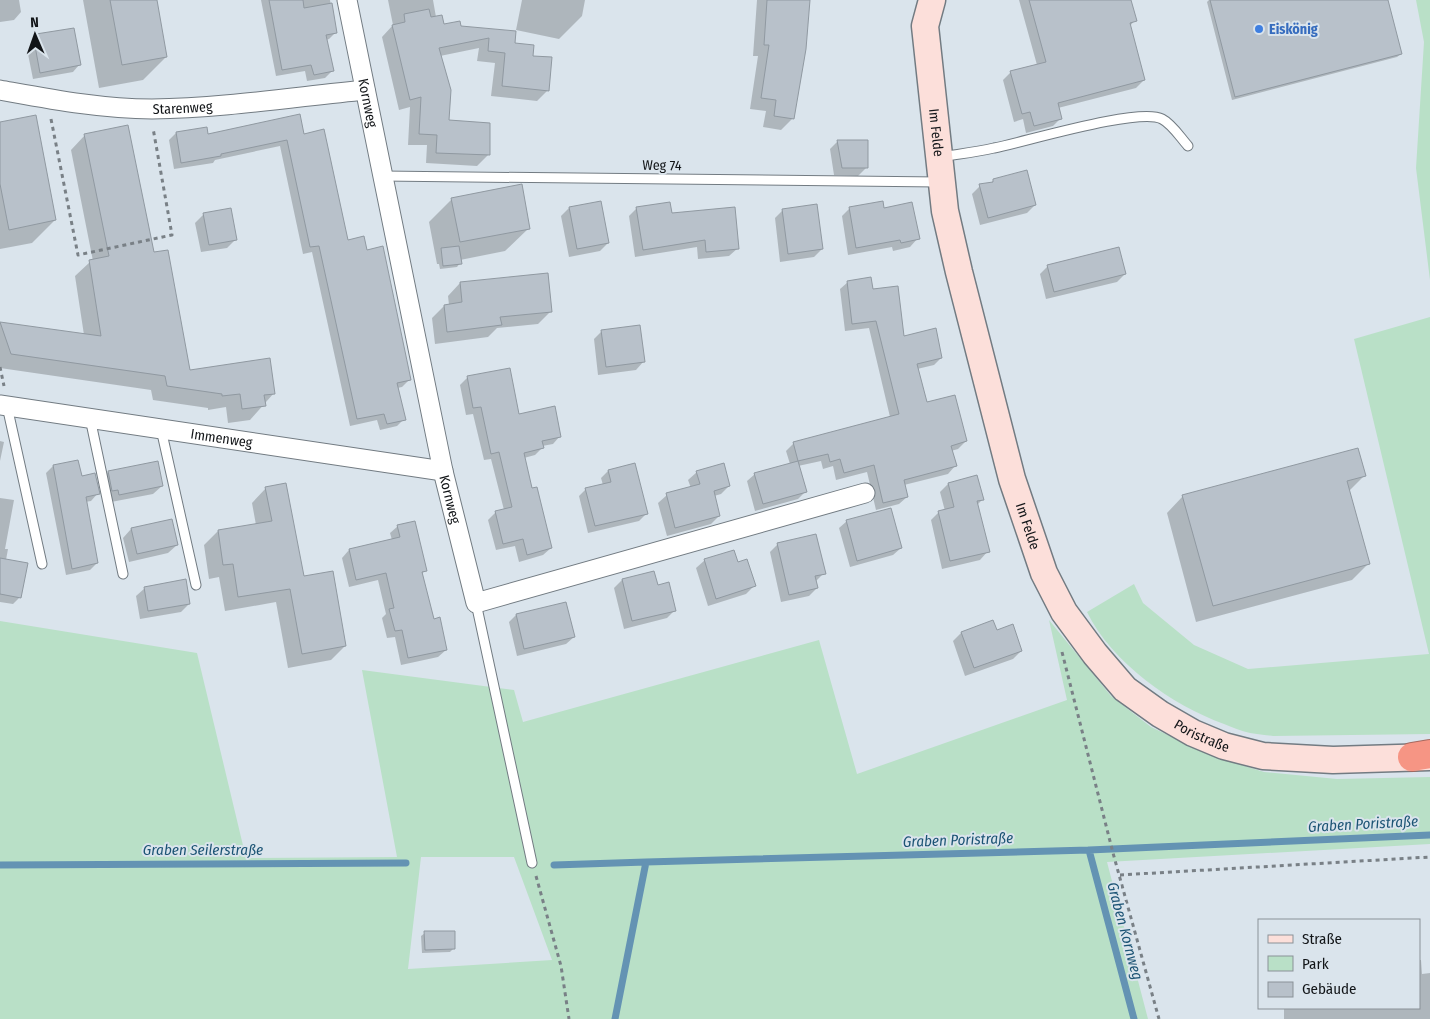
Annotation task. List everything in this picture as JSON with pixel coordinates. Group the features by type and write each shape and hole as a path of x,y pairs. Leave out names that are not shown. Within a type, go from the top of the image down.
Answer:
{"main road":[{"name":"Im Felde","path":"912,0 913,6 925,26"},
{"name":"Im Felde","path":"932,0 925,26 945,211 1012,479 1044,574"},
{"name":"Poristraße","path":"1044,574 1064,612 1095,654 1125,689 1160,714 1193,733 1224,746 1263,756 1333,760 1424,756"}],"street":[{"name":"Kornweg","path":"347,0 443,471 476,603"},
{"name":"Starenweg","path":"0,90 96,106 150,109 187,108 365,90"},
{"name":"Immenweg","path":"4,405 443,471"},
{"path":"476,603 865,493"}],"lane":[{"name":"Weg 74","path":"382,176 940,170 994,148 1103,122 1147,115 1161,118 1172,127 1188,146"},
{"path":"4,405 42,564"},
{"path":"90,418 123,574"},
{"path":"161,428 196,585"},
{"path":"476,603 532,863"}],"path":[{"path":"46,98 78,255 172,235 150,109"},
{"path":"1062,651 1108,833 1160,1019"},
{"path":"1120,874 1430,857"},
{"path":"532,863 561,966 569,1019"}],"green space":[{"path":"1416,0 1430,0 1430,280 1416,168 1424,42"},
{"path":"1430,317 1430,734 1273,736 1250,733 1204,716 1184,706 1145,680 1112,648 1098,631 1087,612 1134,584 1143,603 1194,645 1248,669 1429,654 1354,339"},
{"path":"1049,620 1111,696 1151,727 1210,755 1264,772 1337,779 1430,777 1430,844 1107,862 1148,1019 0,1019 0,621 197,653 246,858 397,857 362,670 514,690 523,722 819,640 857,774 1067,700","holes":["421,857 514,857 552,960 408,969"]}],"building":[{"path":"110,0 157,0 167,57 122,65"},
{"path":"269,0 303,0 304,8 332,3 337,33 326,35 334,71 314,75 311,65 282,70"},
{"path":"767,0 810,0 806,49 794,119 774,116 776,100 761,98 769,45 764,45"},
{"path":"1029,0 1131,0 1137,21 1130,23 1145,80 1058,103 1062,119 1034,126 1030,112 1022,114 1010,71 1046,62"},
{"path":"1210,0 1388,0 1402,54 1235,97"},
{"path":"429,9 431,17 442,15 444,24 460,21 461,26 516,31 515,43 534,45 533,56 552,57 549,91 502,86 505,53 488,51 489,38 439,48 451,90 449,120 490,123 490,155 436,153 437,135 419,134 421,97 410,100 392,25 405,22 404,14"},
{"path":"74,28 81,65 40,73 35,46 38,46 36,34"},
{"path":"300,114 304,134 324,129 348,240 364,236 367,250 383,246 411,380 397,383 406,420 387,424 384,414 357,419 319,246 310,247 287,140 221,154 221,156 181,163 176,132 207,127 208,134"},
{"path":"36,115 56,220 9,230 0,184 0,122"},
{"path":"128,125 154,252 168,250 190,370 270,358 275,394 264,395 266,406 242,409 240,394 222,396 222,394 167,386 165,376 11,354 0,322 101,336 89,260 109,256 84,134"},
{"path":"837,140 868,140 868,168 842,168"},
{"path":"1027,170 1036,205 988,218 979,184 993,182 993,179"},
{"path":"522,184 530,229 460,242 451,198"},
{"path":"601,201 609,243 577,249 569,207"},
{"path":"883,201 884,208 912,202 920,239 901,243 900,240 856,248 849,207"},
{"path":"670,202 672,213 735,207 739,249 706,252 705,240 643,250 636,207"},
{"path":"817,204 823,249 788,254 782,209"},
{"path":"231,208 237,240 209,245 203,213"},
{"path":"459,246 462,264 443,266 441,248"},
{"path":"1119,247 1126,274 1054,292 1047,265"},
{"path":"548,273 552,312 500,317 502,325 447,332 444,305 462,302 460,282"},
{"path":"871,277 873,289 898,286 904,336 936,328 942,358 917,364 927,402 955,395 967,441 951,446 957,466 904,480 908,497 883,503 874,465 844,473 840,459 830,462 828,454 798,461 793,442 899,414 876,321 852,324 847,281"},
{"path":"640,325 645,362 606,367 601,330"},
{"path":"510,368 519,414 555,406 561,437 542,441 544,448 524,453 532,488 537,487 552,548 527,555 523,539 503,544 495,511 512,507 499,452 491,454 481,407 473,408 467,376"},
{"path":"1358,448 1366,476 1347,481 1370,564 1213,606 1182,495"},
{"path":"78,460 82,476 95,473 100,494 86,497 98,563 72,569 53,465"},
{"path":"158,461 163,486 119,495 118,490 112,491 108,471"},
{"path":"798,461 807,492 763,504 754,473"},
{"path":"635,463 648,514 595,526 585,488 611,482 608,470"},
{"path":"724,463 730,486 714,491 720,516 675,528 666,493 700,484 696,471"},
{"path":"977,475 984,500 977,501 990,552 950,561 938,511 954,507 948,483"},
{"path":"286,483 304,576 333,571 346,646 302,654 290,589 238,597 233,564 223,565 218,530 272,521 265,487"},
{"path":"891,508 902,548 857,561 846,520"},
{"path":"172,519 178,545 137,554 131,528"},
{"path":"415,521 427,571 422,572 434,619 440,617 447,650 408,658 402,630 395,631 389,609 394,608 386,573 356,580 349,549 400,537 397,525"},
{"path":"816,534 826,574 815,576 818,588 789,595 777,543"},
{"path":"734,550 738,562 747,559 756,586 716,599 704,559"},
{"path":"0,558 28,563 21,598 0,594"},
{"path":"654,571 658,585 669,582 676,611 632,621 622,579"},
{"path":"186,579 190,604 148,611 144,587"},
{"path":"566,602 575,637 524,649 516,614"},
{"path":"993,620 997,630 1013,624 1022,651 974,668 961,632"},
{"path":"424,931 455,931 455,949 425,950"}],"waterway":[{"name":"Graben Poristraße","path":"615,1019 646,862 1089,850 1430,835"},
{"name":"Graben Kornweg","path":"1089,850 1134,1019"},
{"name":"Graben Seilerstraße","path":"554,865 646,862"},
{"name":"Graben Seilerstraße","path":"0,865 406,863"}],"place":[{"name":"Eiskönig","path":"1259,29"}]}
